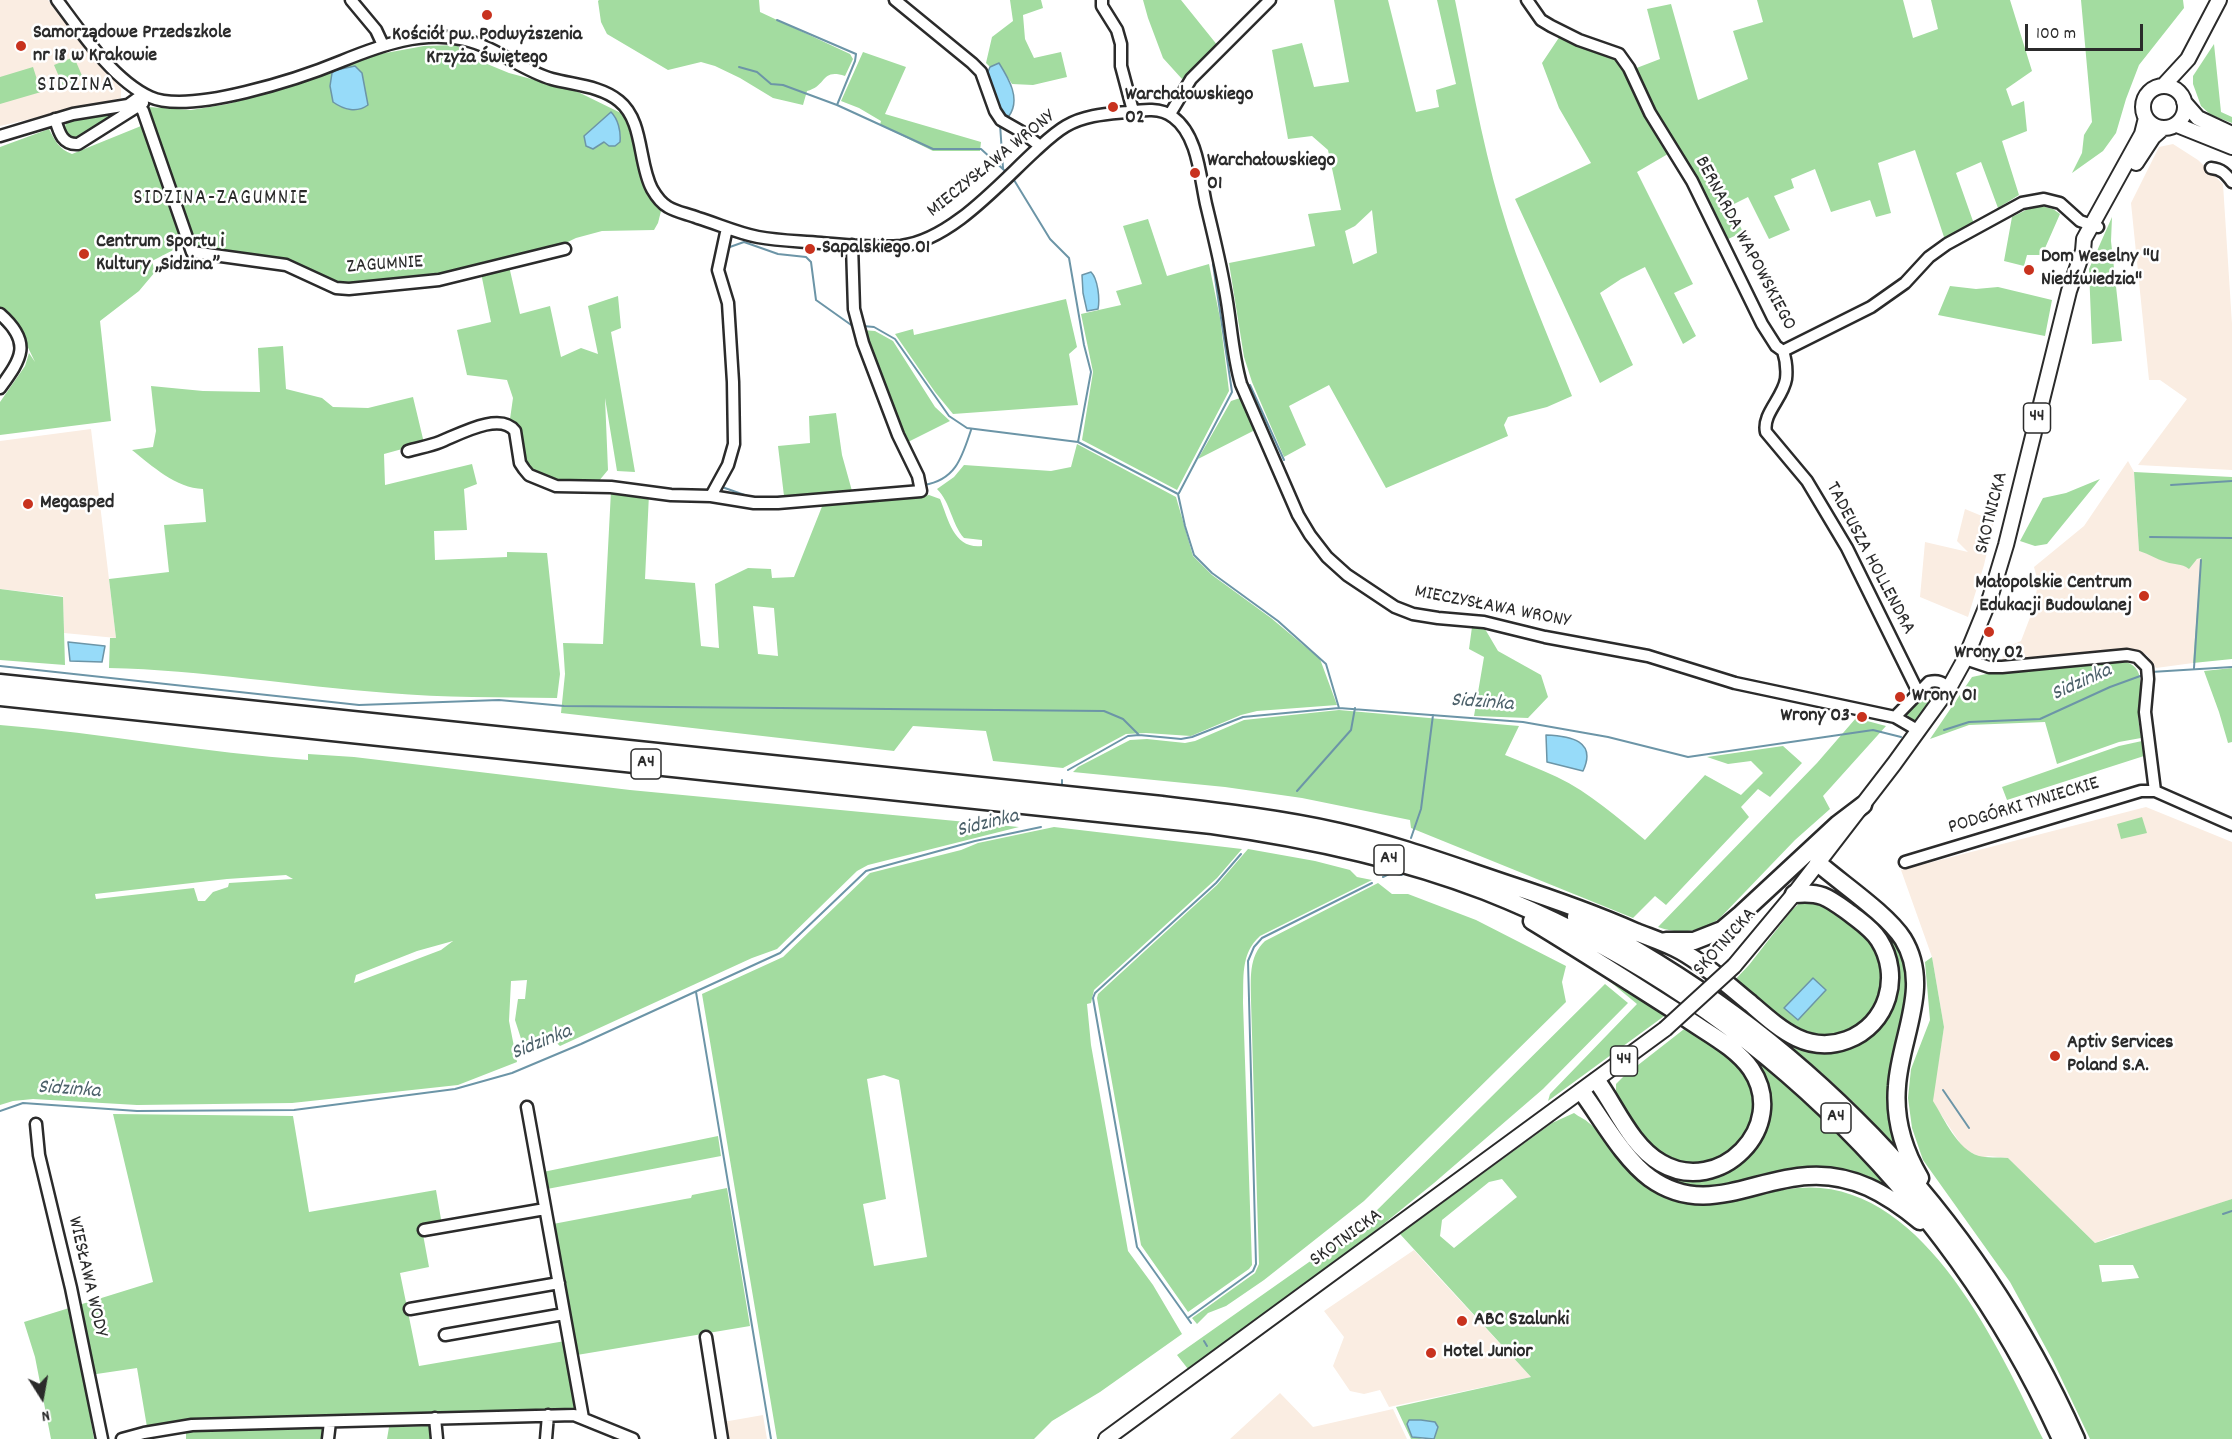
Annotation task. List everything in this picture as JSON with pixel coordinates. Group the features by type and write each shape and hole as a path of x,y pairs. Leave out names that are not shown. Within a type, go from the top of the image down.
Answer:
{"highway":[{"name":"A4","path":"0,683 1215,811 1339,832 1388,845 1482,883 1568,913 1642,952 1696,986 1751,1026 1815,1080 1901,1166 1943,1217 1985,1274 2046,1377 2076,1439"},
{"name":"A4","path":"0,697 1212,825 1351,849 1482,883 1618,955 1679,992 1740,1034 1806,1089 1910,1197 1944,1241 1985,1299 2013,1346 2061,1439"},
{"path":"1656,940 1694,940 1722,930 1748,909 1838,824 1863,805"},
{"path":"1818,863 1886,919 1899,934 1909,951 1914,971 1915,999 1897,1084 1897,1113 1901,1136 1911,1162 1943,1217"},
{"path":"1482,883 1561,901 1680,951 1703,966 1774,1025 1793,1037 1822,1045 1850,1039 1872,1024 1885,1004 1891,979 1887,956 1872,931 1832,900 1816,893 1794,894"},
{"path":"1482,883 1730,1048 1746,1063 1756,1080 1761,1100 1760,1119 1752,1140 1740,1154 1727,1163 1704,1172 1677,1170 1660,1163 1644,1150 1597,1081"},
{"path":"1582,1092 1635,1164 1650,1178 1676,1191 1709,1196 1736,1192 1796,1177 1838,1178 1863,1184 1894,1200 1944,1241"}],"main road":[{"path":"2219,0 2188,58 2164,85 2174,88 2198,118 2232,134"},
{"path":"2177,125 2183,117 2182,99 2188,58"},
{"name":"44","path":"2120,182 2142,134 2146,118 2143,106 2146,95 2155,87 2164,85"},
{"path":"2146,118 2162,129 2177,125 2232,147"},
{"name":"44","path":"2120,182 2153,137 2162,129"},
{"name":"SKOTNICKA","path":"1106,1439 1665,1029 1734,966 1794,894 1919,731 1949,688 1965,658 1981,623 1994,585 2069,291 2083,251 2092,241 2094,226 2120,182"}],"street":[{"name":"MIECZYSŁAWA WRONY","path":"57,0 114,70 142,99 186,102 230,96 322,69 383,45 421,38 447,38 480,44 537,74 606,93 618,100 627,109 649,183 660,201 677,211 727,228 776,240 897,246 920,242 933,236 976,205 1040,146 1058,131 1077,120 1133,111 1149,110 1170,114 1183,127 1195,153 1225,290 1235,362 1241,384 1298,515 1327,557 1347,575 1395,607 1413,614 1484,622 1545,637 1648,656 1735,683 1895,717 1919,731"},
{"path":"351,0 376,30 383,45"},
{"path":"895,0 981,72 998,117 1040,146"},
{"path":"1102,0 1102,6 1119,37 1121,66 1133,111"},
{"path":"1170,114 1191,79 1270,0"},
{"name":"BERNARDA WAPOWSKIEGO","path":"1527,0 1540,20 1579,40 1619,54 1650,113 1692,181 1762,324 1776,346 1783,351 1871,307 1905,283 1929,257 1947,244 2022,203 2044,199 2060,203 2080,221 2094,226"},
{"path":"0,136 55,118 121,106 142,99"},
{"path":"55,118 63,138 69,143 78,144 142,99"},
{"name":"ZAGUMNIE","path":"142,99 192,252 286,265 336,288 349,289 439,280 565,249"},
{"path":"2211,168 2226,174 2232,182"},
{"path":"711,496 728,465 734,444 728,303 718,270 727,228"},
{"path":"408,451 440,442 467,430 503,423 515,431 520,463 529,475 556,486 598,486 671,495 711,496 754,503 921,491 918,476 898,435 857,321 854,309 852,245"},
{"path":"0,314 15,332 21,350 18,362 0,388"},
{"name":"TADEUSZA HOLLENDRA","path":"1783,351 1786,361 1786,380 1764,424 1766,432 1807,481 1847,548 1918,692"},
{"path":"1965,658 1989,667 2002,667 2127,655 2137,657 2146,667 2148,679 2146,720 2155,791 2232,825"},
{"path":"1895,717 1923,686 1935,681 1942,682 1949,688"},
{"name":"PODGÓRKI TYNIECKIE","path":"1905,862 2131,793 2155,791"},
{"path":"527,1107 583,1418"},
{"name":"WIESŁAWA WODY","path":"36,1124 39,1155 71,1288 102,1439"},
{"path":"424,1230 545,1209"},
{"path":"410,1309 559,1283"},
{"path":"445,1335 564,1314"},
{"path":"706,1337 722,1439"},
{"path":"546,1439 548,1415"},
{"path":"122,1439 181,1426 574,1415 633,1439"},
{"path":"435,1418 437,1439"},
{"path":"328,1439 330,1422"}],"shaded area":[{"path":"0,0 48,0 85,49 121,88 121,98 0,126"},
{"path":"2173,144 2198,160 2223,184 2232,324 2232,470 2138,465 2187,399 2160,380 2149,380 2131,203 2159,147"},
{"path":"91,429 116,638 64,633 63,596 0,589 0,441"},
{"path":"2128,461 2134,472 2139,551 2166,562 2184,564 2201,558 2193,663 2156,668 2147,655 2130,650 2002,662 2004,648 2021,641 2034,607 2038,582 2034,567 2084,526"},
{"path":"1965,509 1994,521 1984,565 1968,617 1920,597 1925,542 1968,552 1957,541"},
{"path":"2146,807 2232,842 2232,1199 2095,1243 2008,1158 1988,1156 1982,1158 1964,1149 1932,1101 1944,1027 1932,957 1901,870"},
{"path":"1414,1250 1531,1377 1389,1407 1380,1390 1364,1394 1350,1391 1333,1366 1344,1337 1324,1311"},
{"path":"1280,1393 1313,1427 1393,1409 1407,1439 1230,1439"},
{"path":"763,1415 767,1439 726,1439 723,1422"}],"green space":[{"path":"599,0 759,0 760,12 850,54 853,59 845,76 832,74 807,91 803,105 773,98 740,78 701,62 668,70 607,34 601,22"},
{"path":"1010,0 1041,0 1043,8 1023,15 1025,39 1034,58 1061,52 1067,77 1033,85 1012,84 999,64 990,67 986,63 992,37 1013,21"},
{"path":"1143,0 1181,0 1218,46 1182,79 1163,58"},
{"path":"1334,0 1388,0 1416,112 1439,107 1436,90 1456,84 1437,0 1455,0 1481,128 1500,204 1525,277 1572,396 1547,407 1508,417 1504,425 1508,436 1386,488 1329,385 1289,406 1306,445 1284,457 1252,382 1244,357 1229,263 1315,246 1308,214 1341,210 1328,150 1312,136 1288,139 1272,50 1302,43 1314,87 1349,82","holes":["1372,210 1377,253 1353,264 1345,231 1355,226"]},
{"path":"1757,0 1903,0 1913,38 1938,29 1931,0 2010,0 2032,71 2006,89 2012,106 2024,101 2027,131 2002,141 2019,195 1998,208 1981,162 1956,173 1974,224 1945,240 1915,150 1878,163 1891,213 1876,217 1870,200 1831,212 1815,169 1791,179 1794,188 1774,196 1790,230 1769,239 1748,197 1730,206 1743,232 1726,240 1679,147 1653,112 1634,69 1660,59 1647,9 1671,4 1698,100 1748,79 1733,31 1763,22"},
{"path":"2081,0 2183,0 2184,8 2139,65 2116,133 2103,151 2072,173 2082,153 2084,135 2092,122"},
{"path":"1560,36 1618,58 1673,151 1637,172 1693,284 1674,293 1696,336 1683,344 1645,267 1600,293 1633,365 1600,383 1515,199 1591,163 1559,108 1542,63"},
{"path":"2214,44 2221,112 2232,117 2232,123 2211,115 2201,106 2193,84 2193,76"},
{"path":"456,45 475,59 509,73 576,91 625,115 638,163 661,211 654,230 602,231 576,238 553,249 510,260 486,261 440,276 349,286 192,247 150,123 149,107 191,110 228,104 300,84 369,56 424,46"},
{"path":"863,52 906,67 885,114 981,142 980,151 933,151 880,125 881,121 841,101"},
{"path":"74,57 83,78 63,86 54,65"},
{"path":"33,67 41,92 0,104 0,77"},
{"path":"121,111 79,140 70,139 64,131 66,123 71,118"},
{"name":"Centrum Sportu i Kultury „Sidzina”","path":"141,126 183,245 152,261 155,272 139,291 100,321 111,421 0,435 0,402 25,366 29,353 35,362 21,333 0,309 0,147 49,129 58,144 72,154"},
{"path":"2041,206 2053,209 2060,214 2042,255 2027,255 2024,266 2004,261 2012,217"},
{"path":"2112,217 2111,241 2122,341 2092,344 2089,269"},
{"path":"1148,219 1167,276 1209,264 1220,318 1229,391 1177,490 1082,440 1093,372 1081,314 1121,305 1116,291 1142,284 1123,226"},
{"path":"509,266 520,314 550,306 561,357 581,348 598,354 588,306 618,296 621,328 611,332 635,472 617,471 605,398 608,470 598,482 558,479 532,473 526,459 521,428 510,419 513,398 507,380 467,375 457,330 491,322 481,273"},
{"path":"1950,286 1976,289 1998,287 2052,300 2045,336 1938,315"},
{"path":"1066,299 1077,347 1069,354 1078,405 953,414 895,334 913,329 914,335"},
{"path":"862,330 875,331 893,341 935,407 950,421 906,443"},
{"path":"283,346 286,389 322,398 333,407 368,408 413,397 424,443 384,454 385,485 472,464 477,484 464,489 467,530 434,531 435,560 507,557 507,552 547,553 560,674 557,698 409,695 213,675 109,668 110,638 116,638 109,579 169,572 164,525 206,522 203,489 183,485 156,469 132,450 153,447 156,431 151,386 203,391 260,392 258,348"},
{"path":"1240,398 1255,430 1198,459 1231,401"},
{"path":"836,413 842,455 852,491 784,496 778,446 810,443 809,416"},
{"path":"1077,444 1176,497 1193,556 1212,575 1271,618 1320,659 1337,705 1257,711 1241,715 1191,736 1126,734 1063,768 993,761 986,731 913,726 894,751 561,713 565,674 563,643 603,644 611,491 649,494 645,579 695,583 701,646 719,648 715,584 748,568 771,569 772,578 794,577 823,504 907,499 929,495 940,499 950,524 959,538 973,546 982,546 982,540 964,538 937,489 954,477 964,465 1051,471 1071,467","holes":["753,606 774,608 778,656 758,654"]},
{"path":"2134,472 2232,477 2232,659 2193,663 2201,558 2197,559 2189,569 2139,551"},
{"path":"2100,479 2047,544 2035,546 2020,541 2043,498 2066,493"},
{"path":"0,589 63,597 65,665 0,660"},
{"path":"1472,627 1485,629 1498,651 1541,675 1548,697 1528,718 1474,716 1484,657 1469,649"},
{"path":"2126,662 2133,666 2140,677 2138,713 2141,738 2119,742 2057,764 2045,722 1969,725 1930,739 1972,677"},
{"path":"2232,668 2232,742 2228,743 2204,671"},
{"path":"1932,688 1936,691 1936,695 1918,718 1914,721 1909,719 1906,711 1927,689"},
{"path":"1339,710 1519,726 1505,755 1581,790 1645,840 1705,775 1741,795 1763,773 1751,761 1728,764 1707,757 1783,746 1802,763 1770,797 1758,789 1741,807 1749,817 1666,905 1655,896 1633,918 1411,828 1410,820 1302,798 1225,787 1073,772 1078,767 1130,740 1147,739 1185,743 1244,720"},
{"path":"1856,718 1886,726 1823,796 1830,809 1795,840 1719,919 1704,927 1689,931 1674,931 1658,927 1817,763"},
{"path":"0,725 269,757 308,760 308,754 354,757 630,790 1019,827 868,865 857,871 777,949 752,958 560,1046 550,1037 525,1051 515,1020 518,999 525,999 527,980 511,981 509,1021 517,1062 458,1085 292,1103 137,1105 33,1099 0,1105","holes":["286,875 293,879 229,883 228,887 213,892 205,901 198,901 194,888 96,899 95,894 227,879","453,941 441,950 354,983 356,975 417,951"]},
{"path":"2142,741 2144,756 2007,800 2002,787 2119,746"},
{"path":"2142,817 2147,833 2121,839 2117,824"},
{"path":"1054,827 1242,849 1217,878 1094,990 1091,1003 1087,1004 1091,1045 1128,1251 1153,1285 1182,1334 1100,1392 1052,1421 1034,1439 777,1439 702,994 783,957 870,873 961,850 978,843","holes":["884,1075 899,1080 927,1257 874,1266 863,1204 886,1199 867,1079"]},
{"path":"1248,849 1315,861 1350,870 1357,877 1372,880 1260,936 1249,951 1244,967 1243,1003 1252,1265 1188,1312 1141,1245 1097,998 1098,994 1217,885"},
{"path":"1378,883 1392,894 1408,894 1476,920 1566,966 1562,982 1566,1002 1364,1201 1264,1280 1226,1306 1208,1313 1197,1324 1192,1318 1255,1273 1259,1264 1251,985 1253,961 1265,941"},
{"path":"1838,888 1883,923 1908,961 1902,1155 1861,1110 1817,1068 1769,1029 1720,994 1725,989 1781,1035 1854,1043 1896,974 1833,893"},
{"path":"1819,899 1856,921 1880,951 1883,996 1861,1027 1826,1039 1788,1028 1732,983 1792,910 1802,901"},
{"path":"1932,957 1944,1027 1933,1101 1952,1133 1964,1147 1979,1156 2008,1158 2095,1243 2232,1199 2232,1439 2090,1439 2053,1361 2010,1282 1923,1160 1912,1128 1908,1098 1911,1069 1930,1020 1925,962","holes":["2099,1265 2133,1265 2139,1278 2102,1282"]},
{"path":"1611,977 1667,1014 1548,1101 1550,1094 1637,1004 1608,980"},
{"path":"1605,984 1628,1003 1543,1089 1354,1248 1188,1369 1177,1355 1363,1224"},
{"path":"1702,1017 1761,1063 1819,1115 1893,1191 1873,1181 1752,1183 1688,1189 1651,1172 1607,1118 1613,1114 1653,1165 1728,1169 1768,1101"},
{"path":"1688,1026 1716,1044 1744,1071 1751,1087 1754,1106 1753,1123 1733,1151 1703,1165 1681,1164 1664,1157 1648,1144 1623,1113 1616,1095 1616,1084 1624,1076"},
{"path":"1574,1113 1586,1120 1640,1180 1657,1192 1683,1202 1716,1203 1797,1188 1842,1192 1882,1209 1918,1238 1950,1274 2003,1359 2043,1439 1434,1439 1434,1437 1412,1436 1423,1439 1411,1439 1396,1407 1531,1377 1400,1234 1552,1123","holes":["1502,1179 1517,1197 1454,1248 1440,1236 1442,1220 1489,1182"]},
{"path":"113,1114 293,1116 309,1212 436,1190 442,1225 422,1229 429,1267 400,1273 419,1366 565,1341 575,1408 564,1411 178,1421 147,1427 137,1368 83,1376 94,1439 51,1439 35,1357 24,1322 153,1282"},
{"path":"718,1136 721,1156 547,1189 543,1172"},
{"path":"727,1188 750,1326 577,1355 553,1224 691,1198 692,1195"},
{"path":"323,1426 326,1428 325,1439 186,1439 186,1429"},
{"path":"430,1426 430,1439 387,1439 389,1427"}],"water":[{"path":"999,63 1010,82 1014,96 1009,116 1003,114 987,74 990,67"},
{"path":"355,66 362,73 368,105 350,110 333,102 330,86 332,73"},
{"path":"611,112 616,118 620,142 615,146 609,146 604,142 593,149 586,146 584,136"},
{"path":"1091,272 1097,284 1099,305 1098,309 1087,311 1082,275"},
{"path":"68,642 105,646 102,662 70,661"},
{"path":"1546,735 1579,742 1587,753 1583,771 1547,762"},
{"path":"1813,978 1826,990 1798,1020 1784,1008"},
{"path":"1409,1420 1435,1422 1438,1427 1434,1439 1412,1437 1407,1424"}],"waterway":[{"path":"777,20 856,54 837,105"},
{"path":"739,67 757,72 771,84 783,85 837,105 933,149 981,149 1004,170"},
{"path":"1000,124 1003,168"},
{"path":"1014,180 1050,239 1069,258 1091,372 1078,442"},
{"path":"727,248 744,242 778,254 806,257 811,262 816,300 854,327"},
{"path":"1179,493 1232,392 1213,264"},
{"path":"863,326 874,327 895,339 949,416 967,428 1078,442 1178,494 1194,555 1212,573 1278,621 1326,664 1339,708"},
{"path":"8,331 14,342"},
{"path":"0,379 7,368"},
{"path":"1250,385 1284,460"},
{"path":"924,485 951,473 961,458 971,430"},
{"path":"2171,485 2232,481"},
{"path":"722,487 753,498"},
{"path":"762,498 873,490"},
{"path":"2150,537 2232,538"},
{"path":"2194,668 2201,560"},
{"path":"0,666 359,705 499,700 564,706 1104,711 1123,719 1139,735"},
{"name":"Sidzinka","path":"2151,672 2232,667"},
{"name":"Sidzinka","path":"1944,730 1969,722 2040,719 2110,687 2143,675"},
{"name":"Sidzinka","path":"1068,770 1128,736 1181,739 1243,717 1339,708 1523,722 1608,737 1688,757 1873,730 1901,737"},
{"path":"1297,791 1351,730 1355,708"},
{"path":"1411,838 1421,809 1433,715"},
{"name":"Sidzinka","path":"1062,780 1062,785"},
{"name":"Sidzinka","path":"0,1111 23,1103 137,1111 294,1110 455,1089 512,1073 780,953 866,871 975,841 1041,827"},
{"path":"1191,1323 1137,1247 1093,998 1095,993 1216,883 1241,854"},
{"path":"1383,877 1391,873 1402,875"},
{"path":"1188,1318 1253,1271 1256,1264 1248,961 1254,947 1262,938 1372,883"},
{"path":"696,992 771,1439"},
{"path":"1943,1090 1969,1128"},
{"path":"2223,1214 2232,1211"},
{"path":"1204,1341 1207,1346"}],"place":[{"name":"Kościół pw. Podwyższenia Krzyża Świętego","path":"487,15"},
{"name":"Samorządowe Przedszkole nr 18 w Krakowie","path":"21,46"},
{"name":"Warchałowskiego 02","path":"1113,107"},
{"name":"Warchałowskiego 01","path":"1195,173"},
{"name":"Sapalskiego 01","path":"810,249"},
{"name":"Centrum Sportu i Kultury „Sidzina”","path":"84,254"},
{"name":"Dom Weselny \"U Niedźwiedzia\"","path":"2029,270"},
{"name":"Megasped","path":"28,504"},
{"name":"Małopolskie Centrum Edukacji Budowlanej","path":"2144,596"},
{"name":"Wrony 02","path":"1989,632"},
{"name":"Wrony 01","path":"1900,697"},
{"name":"Wrony 03","path":"1862,717"},
{"name":"Aptiv Services Poland S.A.","path":"2055,1056"},
{"name":"ABC Szalunki","path":"1462,1321"},
{"name":"Hotel Junior","path":"1431,1353"}],"district":[{"name":"SIDZINA","path":"76,87"},
{"name":"SIDZINA-ZAGUMNIE","path":"221,200"}]}
